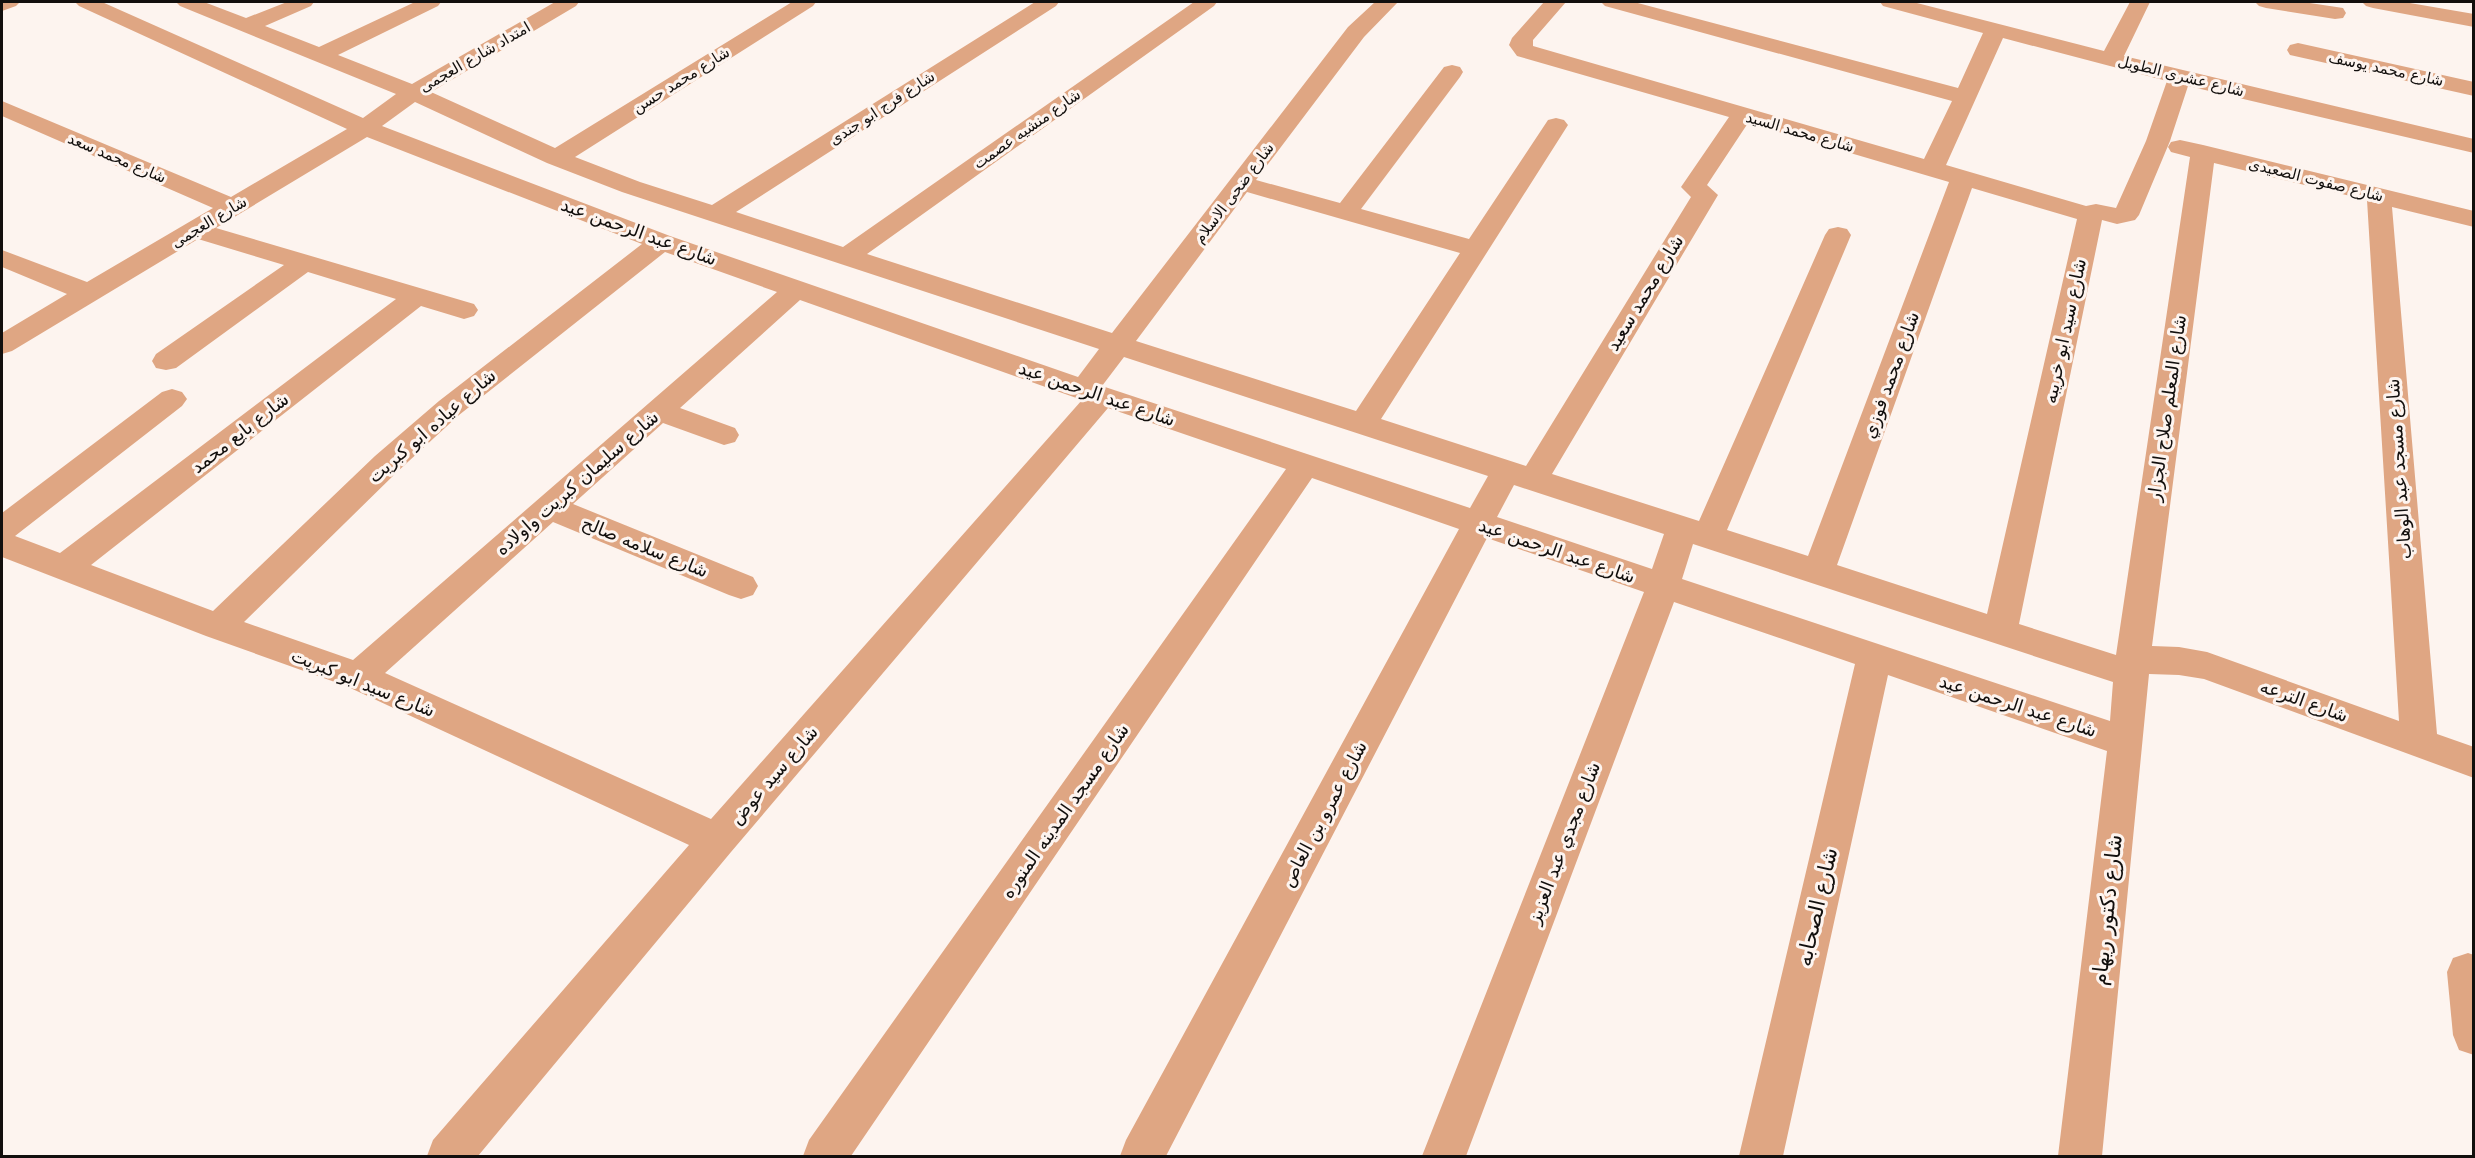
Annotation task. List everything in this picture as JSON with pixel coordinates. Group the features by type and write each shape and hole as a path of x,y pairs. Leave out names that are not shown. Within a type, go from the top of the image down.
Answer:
{"street":[{"path":"2,5 9,2"},
{"name":"شارع عبد الرحمن عيد","path":"86,2 365,128 662,242 1305,465 2126,742"},
{"path":"187,2 413,93 556,158 631,187 2000,632 2132,669"},
{"path":"247,25 304,2"},
{"path":"320,55 431,2"},
{"name":"امتداد شارع العجمى","path":"413,93 569,2"},
{"name":"شارع محمد حسن","path":"556,158 806,2"},
{"name":"شارع فرج ابو جندى","path":"714,215 1049,2"},
{"name":"شارع منشيه عصمت","path":"847,256 1208,2"},
{"name":"شارع ضحى الاسلام","path":"1093,392 1119,345 1241,183 1365,21 1388,2"},
{"name":"شارع محمد السيد","path":"1555,2 1523,39 1520,45 1525,51 2091,215"},
{"path":"1612,2 1965,97"},
{"name":"شارع عشرى الطويل","path":"1890,2 2111,59 2474,146"},
{"path":"2111,59 2140,2"},
{"path":"2266,2 2336,7 2330,57"},
{"path":"2373,2 2474,21"},
{"path":"1932,169 1996,29"},
{"name":"شارع محمد يوسف","path":"2298,50 2474,89"},
{"path":"1346,212 1452,72"},
{"path":"2091,215 2094,210 2117,217 2126,215 2158,141 2180,76"},
{"name":"شارع العجمى","path":"2,345 365,128 413,93"},
{"name":"شارع محمد سعد","path":"2,108 233,207"},
{"name":"شارع محمد سعيد","path":"1519,475 1705,195 1693,187 1742,115"},
{"path":"1364,424 1556,125"},
{"name":"شارع صفوت الصعيدى","path":"2158,141 2474,219"},
{"name":"شارع المعلم صلاح الجزار","path":"2132,669 2202,152"},
{"name":"شارع محمد فوزي","path":"1818,572 1963,178"},
{"path":"1241,183 1476,249"},
{"name":"شارع مسجد عبد الوهاب","path":"2379,196 2419,742"},
{"name":"شارع سيد ابو خريبه","path":"2000,632 2091,215"},
{"path":"195,230 464,310"},
{"name":"شارع مجدي عبد العزيز","path":"1444,1156 1663,587 1695,532 1838,235"},
{"name":"شارع عياده ابو كبريت","path":"218,627 386,464 449,408 662,242"},
{"path":"2,258 89,293"},
{"path":"166,362 304,263"},
{"name":"شارع سليمان كبريت واولاده","path":"358,676 796,289"},
{"name":"شارع بايع محمد","path":"63,569 417,296"},
{"name":"شارع سيد عوض","path":"454,1155 1093,392"},
{"path":"2,529 172,399"},
{"path":"659,411 724,435"},
{"name":"شارع مسجد المدينه المنوره","path":"825,1156 1305,465"},
{"name":"شارع عمرو بن العاص","path":"1142,1156 1478,524 1519,475"},
{"name":"شارع سلامه صالح","path":"549,507 741,586"},
{"name":"شارع سيد ابو كبريت","path":"2,544 218,627 358,676 717,840"},
{"name":"شارع الصحابه","path":"1761,1156 1874,658"},
{"name":"شارع الترعه","path":"2132,669 2148,660 2176,659 2207,666 2474,763"},
{"name":"شارع دكتور ريهام","path":"2080,1156 2132,669"},
{"path":"2468,972 2474,1035"}]}
